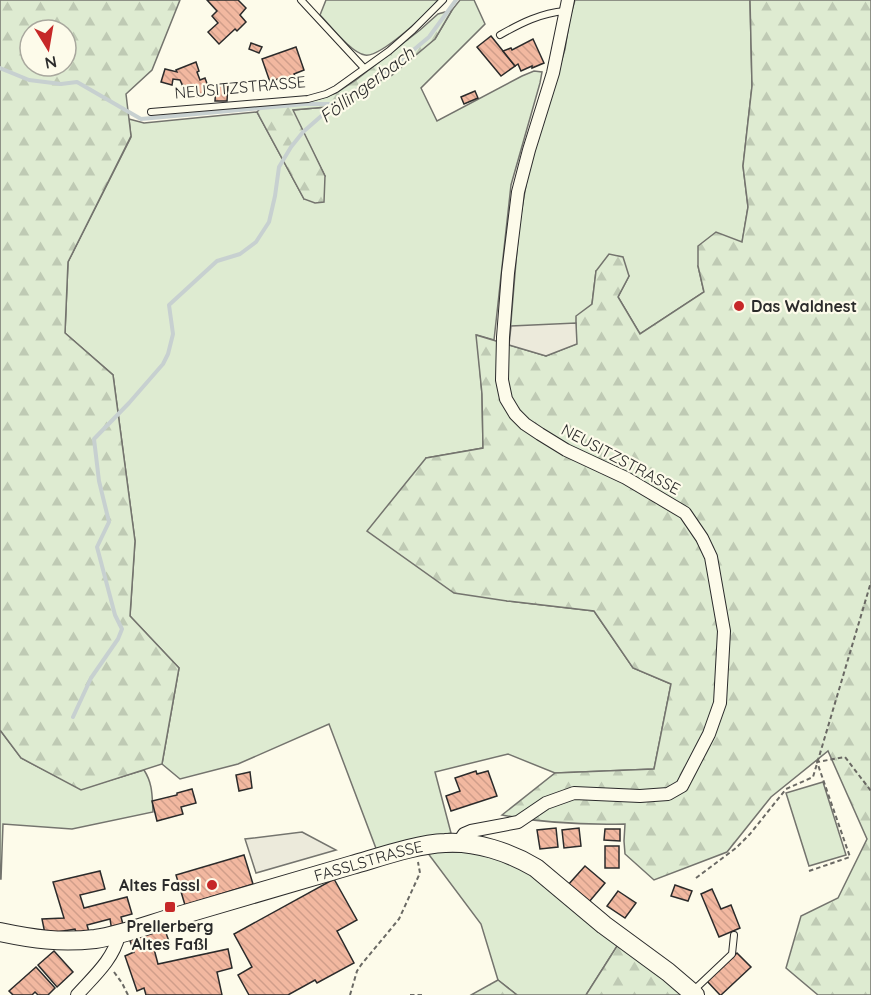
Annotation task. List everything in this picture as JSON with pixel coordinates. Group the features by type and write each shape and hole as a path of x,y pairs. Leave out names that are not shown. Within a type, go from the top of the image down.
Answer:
{"street":[{"name":"NEUSITZSTRASSE","path":"458,843 464,834 518,822 546,804 574,793 640,796 668,794 682,786 709,734 720,703 724,632 711,557 702,538 685,513 626,478 566,450 540,434 515,414 506,399 502,380 503,337 518,192 553,73 567,5"},
{"name":"FASSLSTRASSE","path":"0,932 36,940 93,939 118,934 415,848 438,843 458,843 501,851 536,868 604,925 668,972 693,994"},
{"path":"77,995 106,963 113,951 118,934"}],"lane":[{"path":"301,0 364,68"},
{"name":"NEUSITZSTRASSE","path":"151,112 308,99 326,94 389,51 442,0"},
{"path":"500,35 567,5"},
{"path":"693,994 732,954 734,935"}],"path":[{"path":"696,878 736,848 786,789 813,777 871,582"},
{"path":"817,762 845,757 871,791"},
{"path":"809,871 850,857 817,762"},
{"path":"350,995 357,971 399,919 420,873 415,848"},
{"path":"106,963 122,983 128,995"},
{"path":"410,995 425,995"}],"green space":[{"path":"0,0 180,0 152,70 126,94 131,136 68,262 65,333 113,375 135,541 130,616 179,668 162,764 81,790 21,758 0,730"},
{"path":"326,0 438,0 392,42 381,50 365,55 347,44 320,15"},
{"path":"460,0 474,0 485,24 421,88 437,121 522,76 534,71 542,72 511,185 494,340 477,335 482,394 483,448 426,458 507,601 594,611 633,668 671,684 654,769 555,773 508,754 435,772 451,833 377,851 329,724 238,764 180,779 162,764 179,668 130,616 135,541 113,375 65,333 68,262 131,137 129,119 144,123 257,112 304,199 325,176 292,110 327,107 435,39"},
{"path":"575,0 750,0 752,86 743,166 748,207 742,243 698,266 704,292 640,334 618,297 629,276 596,271 592,304 577,344 509,345 519,226 528,173 565,49"},
{"path":"750,0 871,0 871,995 818,995 786,968 801,916 838,898 867,839 828,751 771,797 727,852 654,880 625,854 625,824 564,823 502,815 555,773 654,769 671,684 633,668 594,611 454,593 367,531 426,458 483,448 482,394 476,335 546,356 576,344 576,316 592,304 596,271 609,254 623,257 629,276 618,297 640,334 704,292 698,266 698,246 716,232 742,242 748,207 743,166 752,86"},
{"path":"452,10 435,39 392,75 327,107 293,110 325,176 324,202 315,203 304,199 257,112 262,106 319,99 336,93 356,80 438,14"},
{"path":"0,730 21,758 81,789 144,770 151,785 153,812 72,829 3,824 0,879"},
{"path":"823,782 846,855 809,866 786,793"},
{"path":"427,852 471,852 516,864 619,943 586,995 517,995 498,980 481,924"},
{"path":"619,943 685,995 586,995"},
{"path":"498,980 517,995 471,995"}],"shaded area":[{"path":"576,323 577,344 546,356 509,345 511,326"},
{"path":"302,832 336,850 256,873 245,839"}],"building":[{"path":"207,0 238,0 246,8 240,15 246,22 219,44 208,32 218,23 212,16 217,11"},
{"path":"491,36 515,66 501,76 477,47"},
{"path":"533,39 544,63 521,71 518,64 515,66 503,51 511,48 512,50"},
{"path":"251,43 262,47 259,53 249,49"},
{"path":"296,47 304,70 294,74 296,80 281,86 278,79 270,82 262,59"},
{"path":"196,62 200,80 205,78 210,92 197,97 194,88 185,91 180,80 173,79 172,85 161,82 165,69 177,72 176,70"},
{"path":"216,84 228,85 227,101 215,101"},
{"path":"475,91 478,98 464,104 461,97"},
{"path":"476,771 477,774 488,771 497,796 451,811 446,796 460,791 455,778"},
{"path":"250,772 252,788 239,791 236,775"},
{"path":"192,789 196,803 181,807 183,814 157,821 152,801"},
{"path":"556,828 558,847 540,849 537,830"},
{"path":"579,828 581,846 564,848 562,830"},
{"path":"605,829 620,829 620,841 604,840"},
{"path":"605,846 619,846 619,868 605,868"},
{"path":"244,855 253,884 185,905 176,875"},
{"path":"585,866 605,883 589,902 568,885"},
{"path":"100,871 105,889 80,895 84,908 127,897 132,914 121,917 124,928 112,931 110,919 87,925 89,932 77,935 75,929 45,934 42,919 64,918 53,882"},
{"path":"334,879 357,920 337,931 354,963 317,983 315,980 288,995 249,995 238,975 252,967 234,934"},
{"path":"675,885 692,891 688,901 671,896"},
{"path":"712,889 721,909 731,905 740,928 719,937 701,894"},
{"path":"618,891 636,903 625,918 607,906"},
{"path":"163,925 170,944 154,949 158,964 228,949 232,968 217,972 222,995 146,995 144,988 137,991 125,956 134,952 129,938"},
{"path":"54,951 73,972 57,987 38,965"},
{"path":"737,953 751,967 720,995 707,981"},
{"path":"36,967 55,988 48,995 38,995 35,992 32,995 13,995 9,991"}],"waterway":[{"name":"Föllingerbach","path":"73,717 91,678 118,639 122,629 115,615 97,547 109,522 99,481 94,439 163,364 173,334 169,305 217,261 240,254 256,242 269,222 279,167 303,132 335,104 393,67 429,37 456,0"},
{"path":"0,68 29,80 61,84 77,82 141,119 305,104 334,104"}],"place":[{"name":"Das Waldnest","path":"739,306"},
{"name":"Altes Fassl","path":"212,885"},
{"name":"Prellerberg Altes Faßl","path":"170,907"}]}
